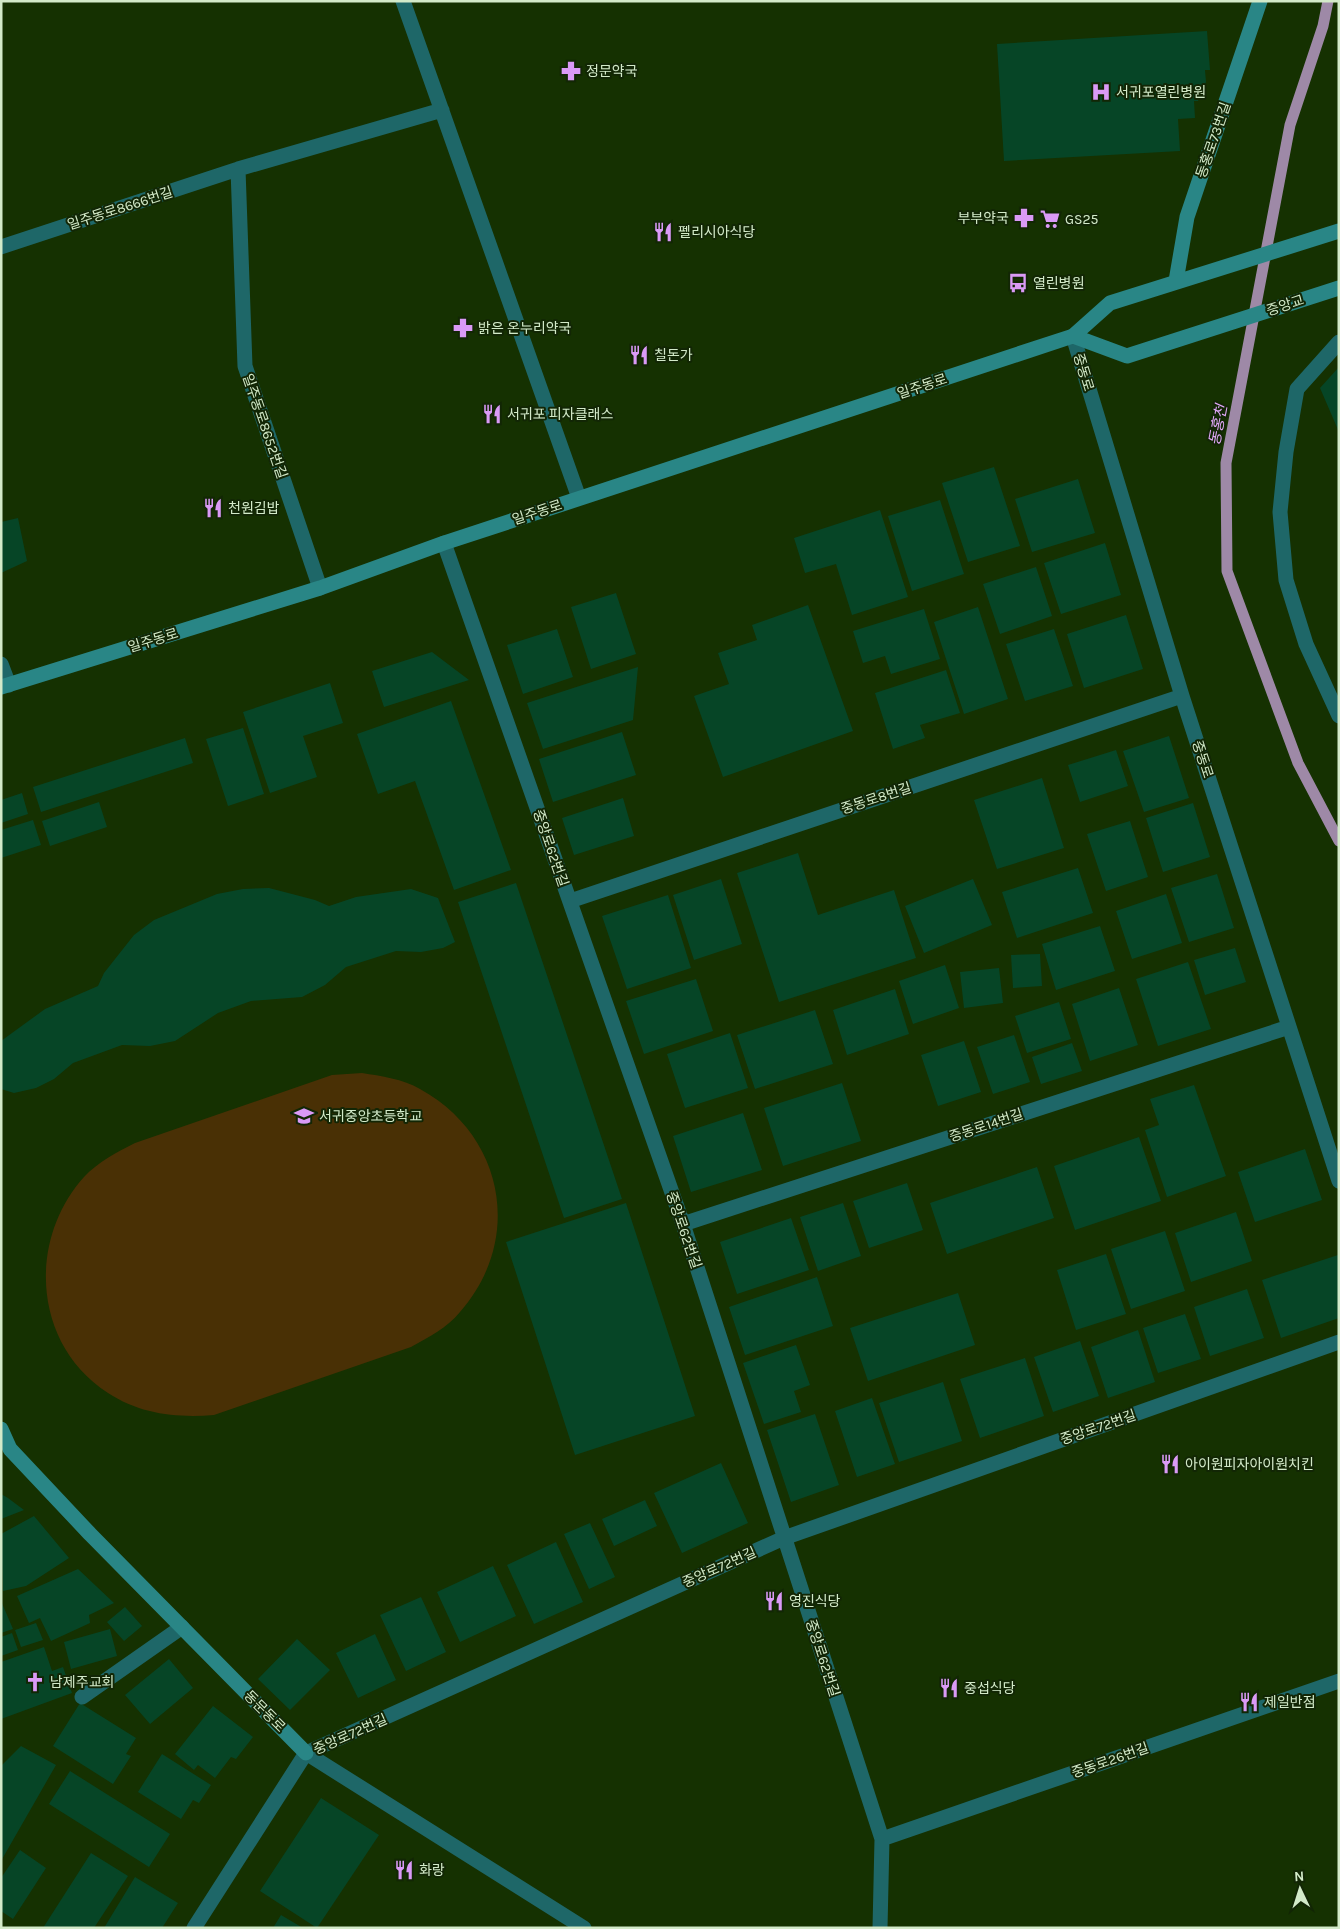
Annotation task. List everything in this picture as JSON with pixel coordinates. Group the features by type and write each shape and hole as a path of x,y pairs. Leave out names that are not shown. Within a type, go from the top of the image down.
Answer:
{"main road":[{"name":"동홍로73번길","path":"1176,281 1187,217 1260,1"},
{"name":"일주동로","path":"5,686 320,588 444,542 1073,336 1110,303 1339,231"},
{"name":"중앙교","path":"1073,336 1127,356 1339,288"},
{"name":"동문동로","path":"1,1429 6,1450 306,1754"}],"street":[{"path":"403,1 579,498"},
{"name":"일주동로8666번길","path":"1,248 238,169 442,110"},
{"name":"일주동로8652번길","path":"238,169 245,366 320,588"},
{"name":"중동로","path":"1073,336 1182,696 1339,1181"},
{"path":"1339,342 1297,389 1286,452 1280,512 1286,580 1306,644 1339,716"},
{"name":"중앙로62번길","path":"444,542 683,1224 882,1839 880,1928"},
{"path":"1,664 5,686"},
{"name":"중동로8번길","path":"570,900 1182,696"},
{"name":"중동로14번길","path":"683,1224 1289,1027"},
{"name":"중앙로72번길","path":"194,1928 306,1754 784,1538 1339,1342"},
{"path":"82,1696 182,1627"},
{"name":"중동로26번길","path":"882,1839 1339,1681"},
{"name":"동문동로","path":"306,1754 584,1928"}],"shaded area":[{"path":"362,1073 392,1078 420,1089 448,1109 471,1133 486,1161 496,1190 498,1221 493,1253 480,1283 455,1318 437,1332 411,1347 214,1415 172,1415 133,1406 108,1393 83,1373 65,1348 52,1320 46,1291 47,1260 53,1231 66,1202 84,1177 102,1162 135,1143 332,1075"}],"building":[{"name":"서귀포열린병원","path":"1207,31 1210,70 1205,70 1206,82 1198,101 1194,101 1195,118 1178,119 1180,151 1004,161 997,44"},
{"path":"1339,367 1339,432 1320,388"},
{"path":"994,467 1020,546 968,562 942,483"},
{"path":"1078,479 1095,533 1032,552 1015,499"},
{"path":"940,500 964,574 912,591 888,516"},
{"path":"880,510 908,597 852,615 836,564 805,573 794,538"},
{"path":"18,518 27,561 1,573 1,522"},
{"path":"1105,543 1121,595 1061,614 1044,563"},
{"path":"1036,567 1052,616 1000,634 983,584"},
{"path":"616,593 636,654 591,669 571,607"},
{"path":"808,605 853,731 723,777 694,696 729,684 718,653 757,640 752,625"},
{"path":"978,607 1008,699 964,714 934,622"},
{"path":"924,609 940,659 891,674 885,656 863,663 853,631"},
{"path":"1126,615 1143,669 1084,688 1067,634"},
{"path":"557,629 573,677 523,694 507,645"},
{"path":"1054,629 1073,686 1025,701 1006,644"},
{"path":"432,652 469,680 384,707 372,671"},
{"path":"638,667 633,720 543,749 527,703"},
{"path":"946,670 960,713 920,725 925,738 893,749 875,693"},
{"path":"330,683 343,723 303,736 317,777 270,793 243,712"},
{"path":"451,701 511,870 454,890 415,781 378,794 357,734"},
{"path":"243,728 264,794 228,806 206,739"},
{"path":"622,732 636,775 553,802 539,759"},
{"path":"1169,736 1189,798 1144,812 1123,751"},
{"path":"185,738 193,763 41,812 33,787"},
{"path":"1116,750 1128,786 1080,802 1068,765"},
{"path":"1042,778 1064,848 997,869 974,800"},
{"path":"22,793 28,814 1,823 1,800"},
{"path":"623,798 634,836 574,855 562,818"},
{"path":"99,802 107,827 50,846 42,821"},
{"path":"1193,803 1210,857 1163,872 1146,818"},
{"path":"33,820 41,845 1,858 1,830"},
{"path":"1130,821 1148,877 1106,891 1087,834"},
{"path":"798,853 818,915 894,890 916,958 779,1002 737,873"},
{"path":"1078,868 1093,913 1017,938 1002,892"},
{"path":"1217,874 1234,928 1189,942 1171,888"},
{"path":"721,879 742,944 694,960 673,895"},
{"path":"973,879 992,925 924,953 905,906"},
{"path":"516,883 622,1199 564,1218 458,902"},
{"path":"269,888 315,900 329,906 356,897 411,889 438,898 455,942 443,948 421,952 396,951 346,967 325,985 302,997 251,1001 218,1013 175,1041 150,1046 122,1045 73,1063 54,1079 36,1088 14,1093 1,1089 1,1041 45,1009 98,986 104,973 134,935 154,920 217,894 243,889"},
{"path":"1166,894 1182,943 1132,959 1116,911"},
{"path":"668,895 691,968 627,989 602,916"},
{"path":"1100,926 1115,971 1056,990 1042,944"},
{"path":"1235,948 1246,982 1205,995 1194,960"},
{"path":"1040,954 1042,986 1013,988 1011,955"},
{"path":"1188,962 1211,1029 1158,1046 1136,979"},
{"path":"945,965 959,1008 913,1024 899,981"},
{"path":"999,968 1003,1003 964,1008 960,972"},
{"path":"696,979 713,1031 644,1054 626,1001"},
{"path":"1119,988 1138,1045 1090,1061 1072,1004"},
{"path":"895,989 909,1034 847,1055 833,1010"},
{"path":"1059,1002 1071,1039 1027,1053 1015,1016"},
{"path":"815,1010 833,1064 755,1089 737,1035"},
{"path":"730,1033 748,1088 685,1108 667,1054"},
{"path":"1014,1035 1030,1082 993,1094 977,1047"},
{"path":"964,1041 981,1092 938,1106 921,1055"},
{"path":"1072,1043 1082,1071 1041,1084 1032,1057"},
{"path":"842,1083 861,1141 783,1166 764,1108"},
{"path":"1194,1085 1226,1176 1167,1197 1145,1130 1159,1125 1150,1099"},
{"path":"743,1113 762,1170 691,1192 673,1136"},
{"path":"1139,1137 1161,1201 1075,1230 1054,1166"},
{"path":"1305,1149 1322,1200 1255,1222 1238,1172"},
{"path":"1037,1167 1054,1218 947,1254 930,1203"},
{"path":"907,1183 923,1230 869,1248 853,1201"},
{"path":"626,1203 695,1416 575,1455 506,1242"},
{"path":"843,1203 861,1256 818,1271 800,1217"},
{"path":"1236,1212 1252,1261 1191,1282 1175,1233"},
{"path":"791,1218 809,1270 737,1294 720,1242"},
{"path":"1165,1231 1185,1291 1131,1309 1111,1249"},
{"path":"1106,1254 1126,1314 1076,1330 1057,1270"},
{"path":"1338,1255 1339,1318 1281,1338 1262,1280"},
{"path":"817,1277 833,1326 745,1355 729,1307"},
{"path":"1247,1289 1264,1338 1210,1356 1194,1307"},
{"path":"958,1293 975,1345 868,1381 850,1328"},
{"path":"1185,1314 1201,1359 1158,1373 1143,1328"},
{"path":"1138,1330 1155,1382 1108,1398 1091,1347"},
{"path":"1080,1341 1099,1396 1053,1412 1034,1357"},
{"path":"796,1345 810,1385 794,1391 801,1412 764,1424 743,1363"},
{"path":"1025,1358 1044,1416 980,1438 960,1379"},
{"path":"943,1382 962,1441 899,1462 879,1403"},
{"path":"872,1398 895,1464 857,1477 835,1411"},
{"path":"815,1414 839,1485 791,1502 767,1430"},
{"path":"721,1463 748,1523 682,1553 654,1493"},
{"path":"1,1494 8,1498 24,1510 1,1519"},
{"path":"645,1500 657,1526 614,1546 602,1519"},
{"path":"34,1516 69,1558 26,1586 3,1591 1,1534"},
{"path":"590,1523 615,1577 589,1589 564,1534"},
{"path":"556,1542 583,1602 534,1624 507,1565"},
{"path":"493,1566 516,1616 460,1642 437,1592"},
{"path":"78,1569 114,1603 89,1615 90,1623 51,1641 40,1618 29,1623 17,1596"},
{"path":"421,1597 446,1652 406,1671 380,1615"},
{"path":"1,1601 13,1629 1,1633"},
{"path":"125,1607 142,1626 124,1641 107,1622"},
{"path":"36,1623 43,1640 21,1647 15,1630"},
{"path":"110,1629 117,1656 71,1669 64,1642"},
{"path":"12,1633 18,1650 1,1656 1,1637"},
{"path":"375,1634 396,1680 358,1698 336,1653"},
{"path":"297,1639 330,1670 290,1710 258,1679"},
{"name":"남제주교회","path":"44,1647 52,1671 63,1667 72,1693 1,1719 1,1662"},
{"path":"169,1659 193,1688 150,1724 125,1695"},
{"path":"80,1703 136,1738 126,1754 131,1756 113,1784 53,1746"},
{"path":"213,1706 253,1737 236,1759 231,1757 215,1778 198,1765 194,1770 175,1754"},
{"path":"21,1746 56,1765 1,1861 1,1766"},
{"path":"162,1754 211,1785 199,1803 193,1800 181,1819 138,1792"},
{"path":"70,1771 170,1834 149,1867 49,1804"},
{"path":"321,1798 379,1835 317,1928 260,1891"},
{"path":"20,1850 46,1868 13,1919 1,1911 1,1878"},
{"path":"91,1853 128,1876 94,1928 43,1928"},
{"path":"135,1877 178,1903 162,1928 104,1928"},
{"path":"281,1915 303,1928 273,1928"}],"waterway":[{"name":"동홍천","path":"1328,1 1323,26 1290,125 1226,463 1227,571 1298,763 1339,841"}],"place":[{"name":"정문약국","path":"571,71"},
{"name":"서귀포열린병원","path":"1101,92"},
{"name":"부부약국","path":"1024,218"},
{"name":"GS25","path":"1050,219"},
{"name":"펠리시아식당","path":"663,232"},
{"name":"열린병원","path":"1018,283"},
{"name":"밝은 온누리약국","path":"463,328"},
{"name":"칠돈가","path":"639,355"},
{"name":"서귀포 피자클래스","path":"492,414"},
{"name":"천원김밥","path":"213,508"},
{"name":"서귀중앙초등학교","path":"304,1116"},
{"name":"아이원피자아이원치킨","path":"1170,1464"},
{"name":"영진식당","path":"774,1601"},
{"name":"남제주교회","path":"35,1682"},
{"name":"중섭식당","path":"949,1688"},
{"name":"제일반점","path":"1249,1702"},
{"name":"화랑","path":"404,1870"}]}
